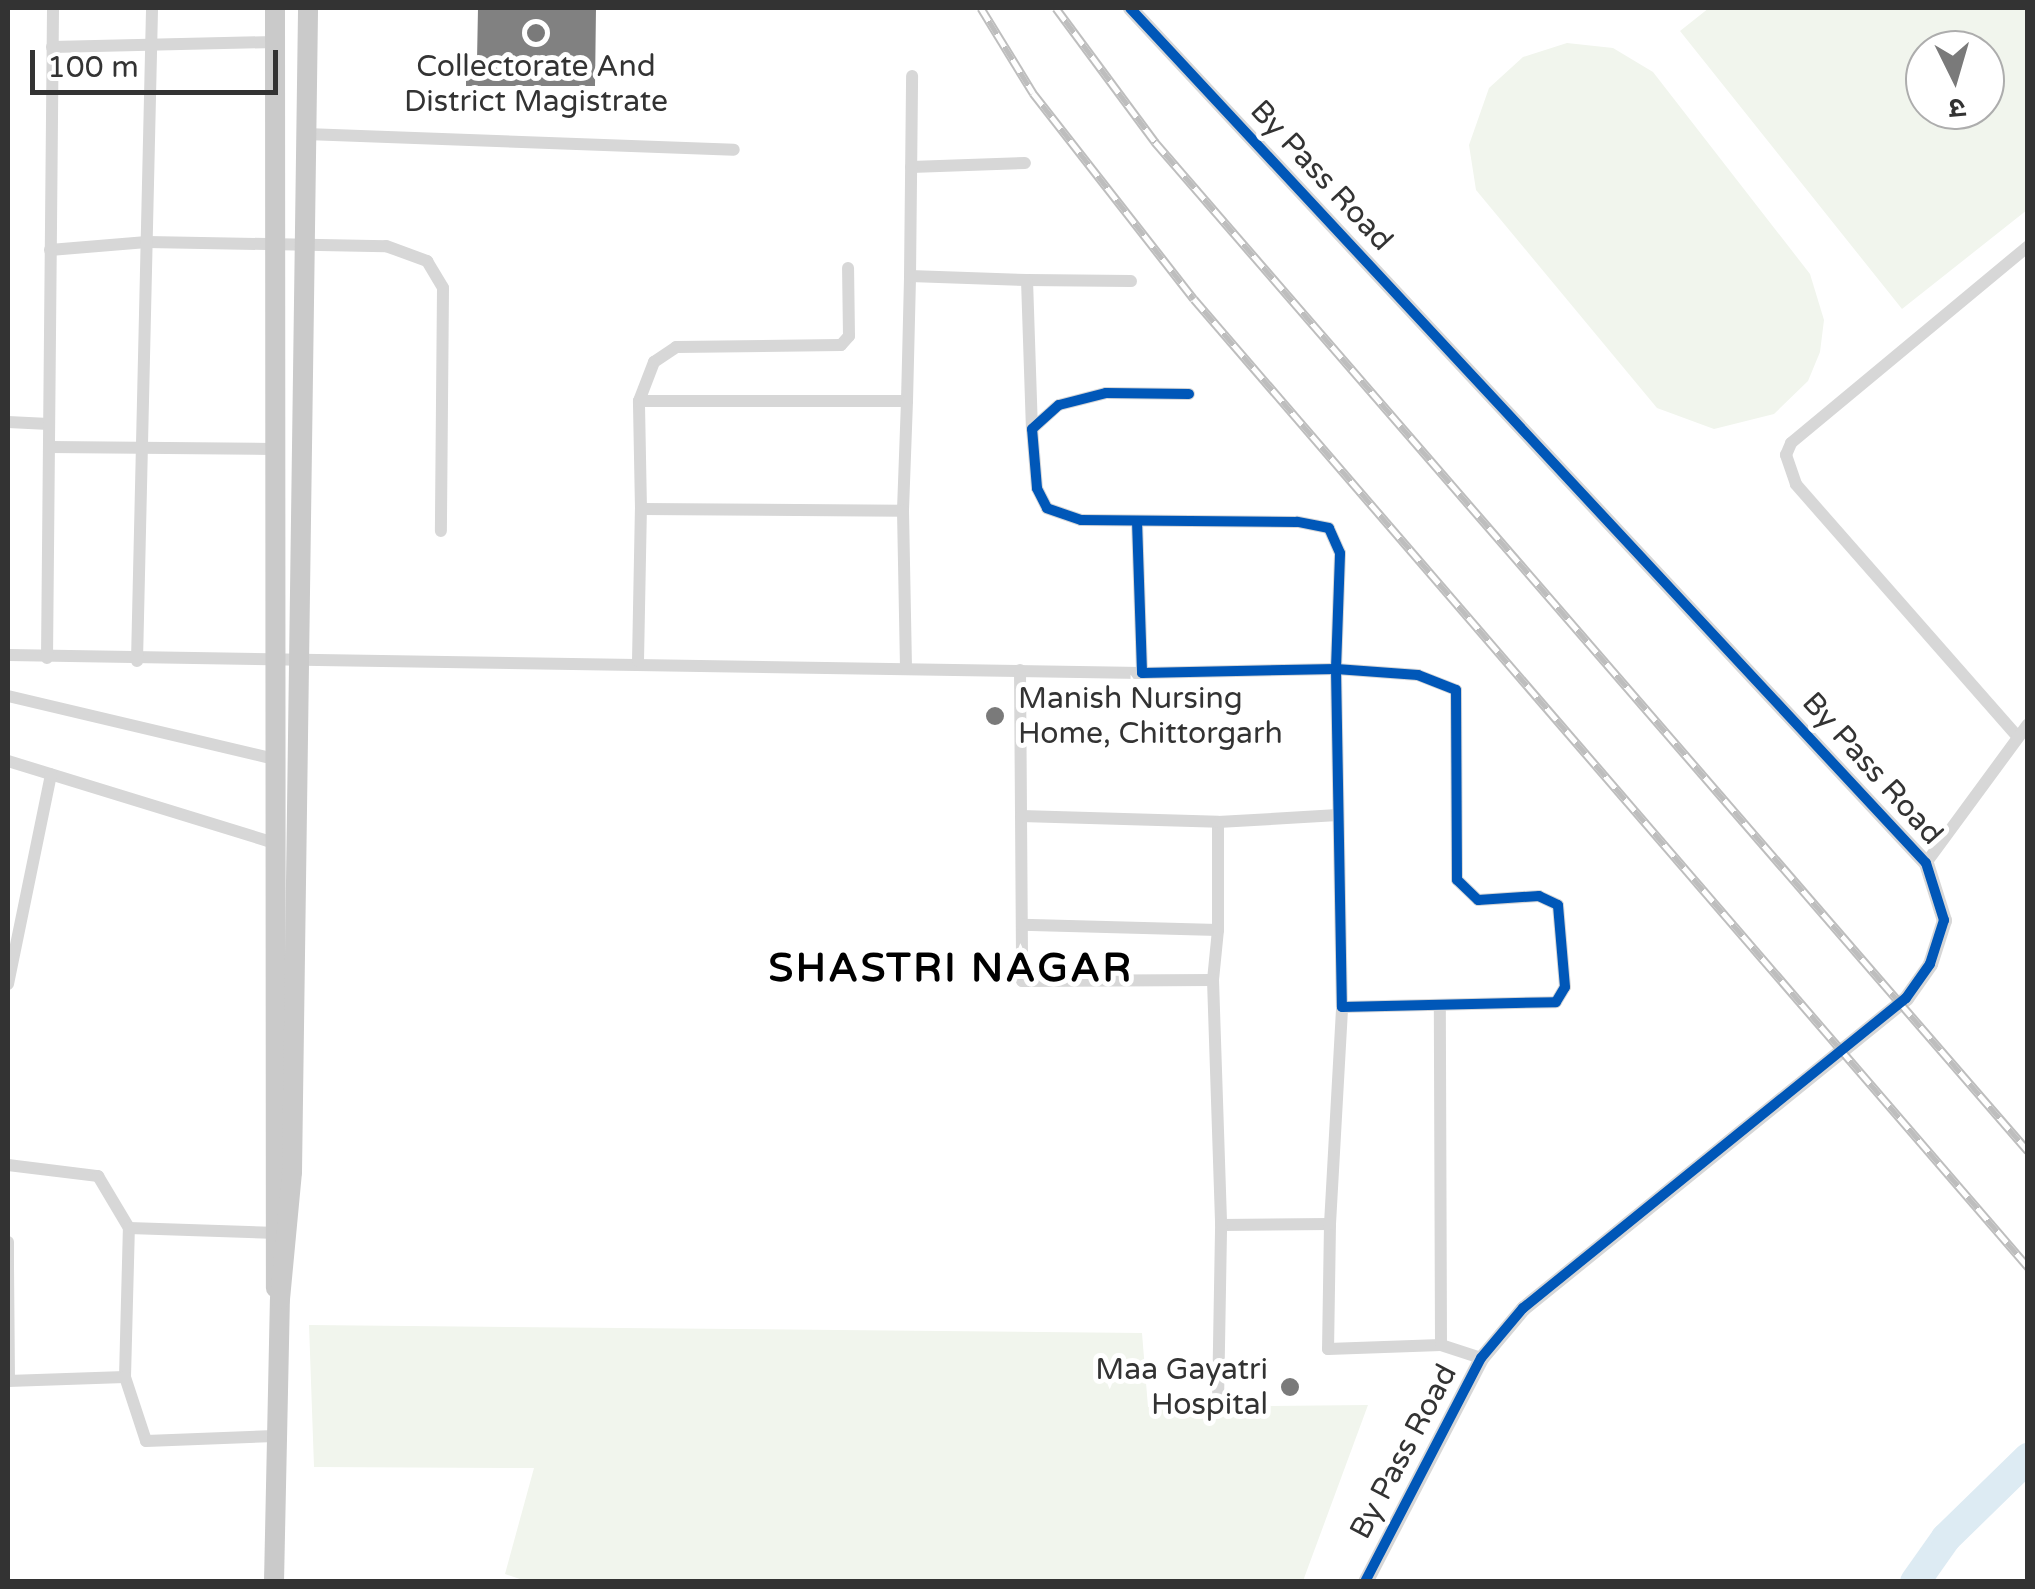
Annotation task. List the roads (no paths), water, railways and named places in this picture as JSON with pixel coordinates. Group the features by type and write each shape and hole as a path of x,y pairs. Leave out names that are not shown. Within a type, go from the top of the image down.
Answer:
{"main road":[{"path":"274,1582 280,1299 270,664 275,8"},
{"path":"280,1233 303,664 303,246 308,8"}],"street":[{"path":"47,658 53,8"},
{"path":"137,660 152,8"},
{"name":"By Pass Road","path":"1130,8 1926,863 1944,920 1930,964 1906,998 1522,1308 1481,1358 1365,1582"},
{"path":"52,47 274,42"},
{"path":"906,668 903,512 912,76"},
{"path":"306,134 734,150"},
{"path":"911,167 1025,163"},
{"path":"50,250 147,242 386,246 418,255 437,273 441,531"},
{"path":"2018,736 1796,484 1786,455 1791,442 2028,246"},
{"path":"638,661 642,509 639,402 654,362 676,347 841,345 848,336 848,268"},
{"path":"910,276 1131,281"},
{"path":"1027,280 1036,488 1047,508 1081,520 1329,528 1340,553 1336,669 1342,1006 1330,1224 1328,1349 1441,1345 1481,1358"},
{"path":"1032,429 1059,405 1106,393 1189,394"},
{"path":"639,402 907,401"},
{"path":"8,422 49,424"},
{"path":"48,447 272,448"},
{"path":"642,509 903,512"},
{"path":"1138,522 1142,673"},
{"path":"8,655 270,664 638,661 1142,673 1336,669 1418,674 1456,690 1460,888 1478,900 1548,898 1562,914 1565,987 1556,1002 1342,1006"},
{"path":"1020,670 1022,981 1214,980"},
{"path":"8,696 271,758"},
{"path":"1926,863 2028,724"},
{"path":"8,761 272,842"},
{"path":"8,984 51,774"},
{"path":"1021,816 1218,822 1338,815"},
{"path":"1218,822 1214,980 1221,1225 1218,1403"},
{"path":"1022,925 1218,930"},
{"path":"1440,1007 1441,1345"},
{"path":"8,1165 98,1176 129,1228 126,1377 146,1441 275,1436"},
{"path":"1221,1225 1330,1224"},
{"path":"129,1228 280,1233"},
{"path":"8,1242 8,1381 126,1377"}],"waterway":[{"path":"1915,1582 1946,1538 2028,1458"}],"railway":[{"path":"981,8 1033,93 1194,299 2028,1267"},
{"path":"1056,8 1155,142 2028,1151"}],"place":[{"name":"Collectorate And District Magistrate","path":"536,33"},
{"name":"Manish Nursing Home, Chittorgarh","path":"995,716"},
{"name":"Maa Gayatri Hospital","path":"1290,1387"}],"district":[{"name":"SHASTRI NAGAR","path":"951,968"}]}
